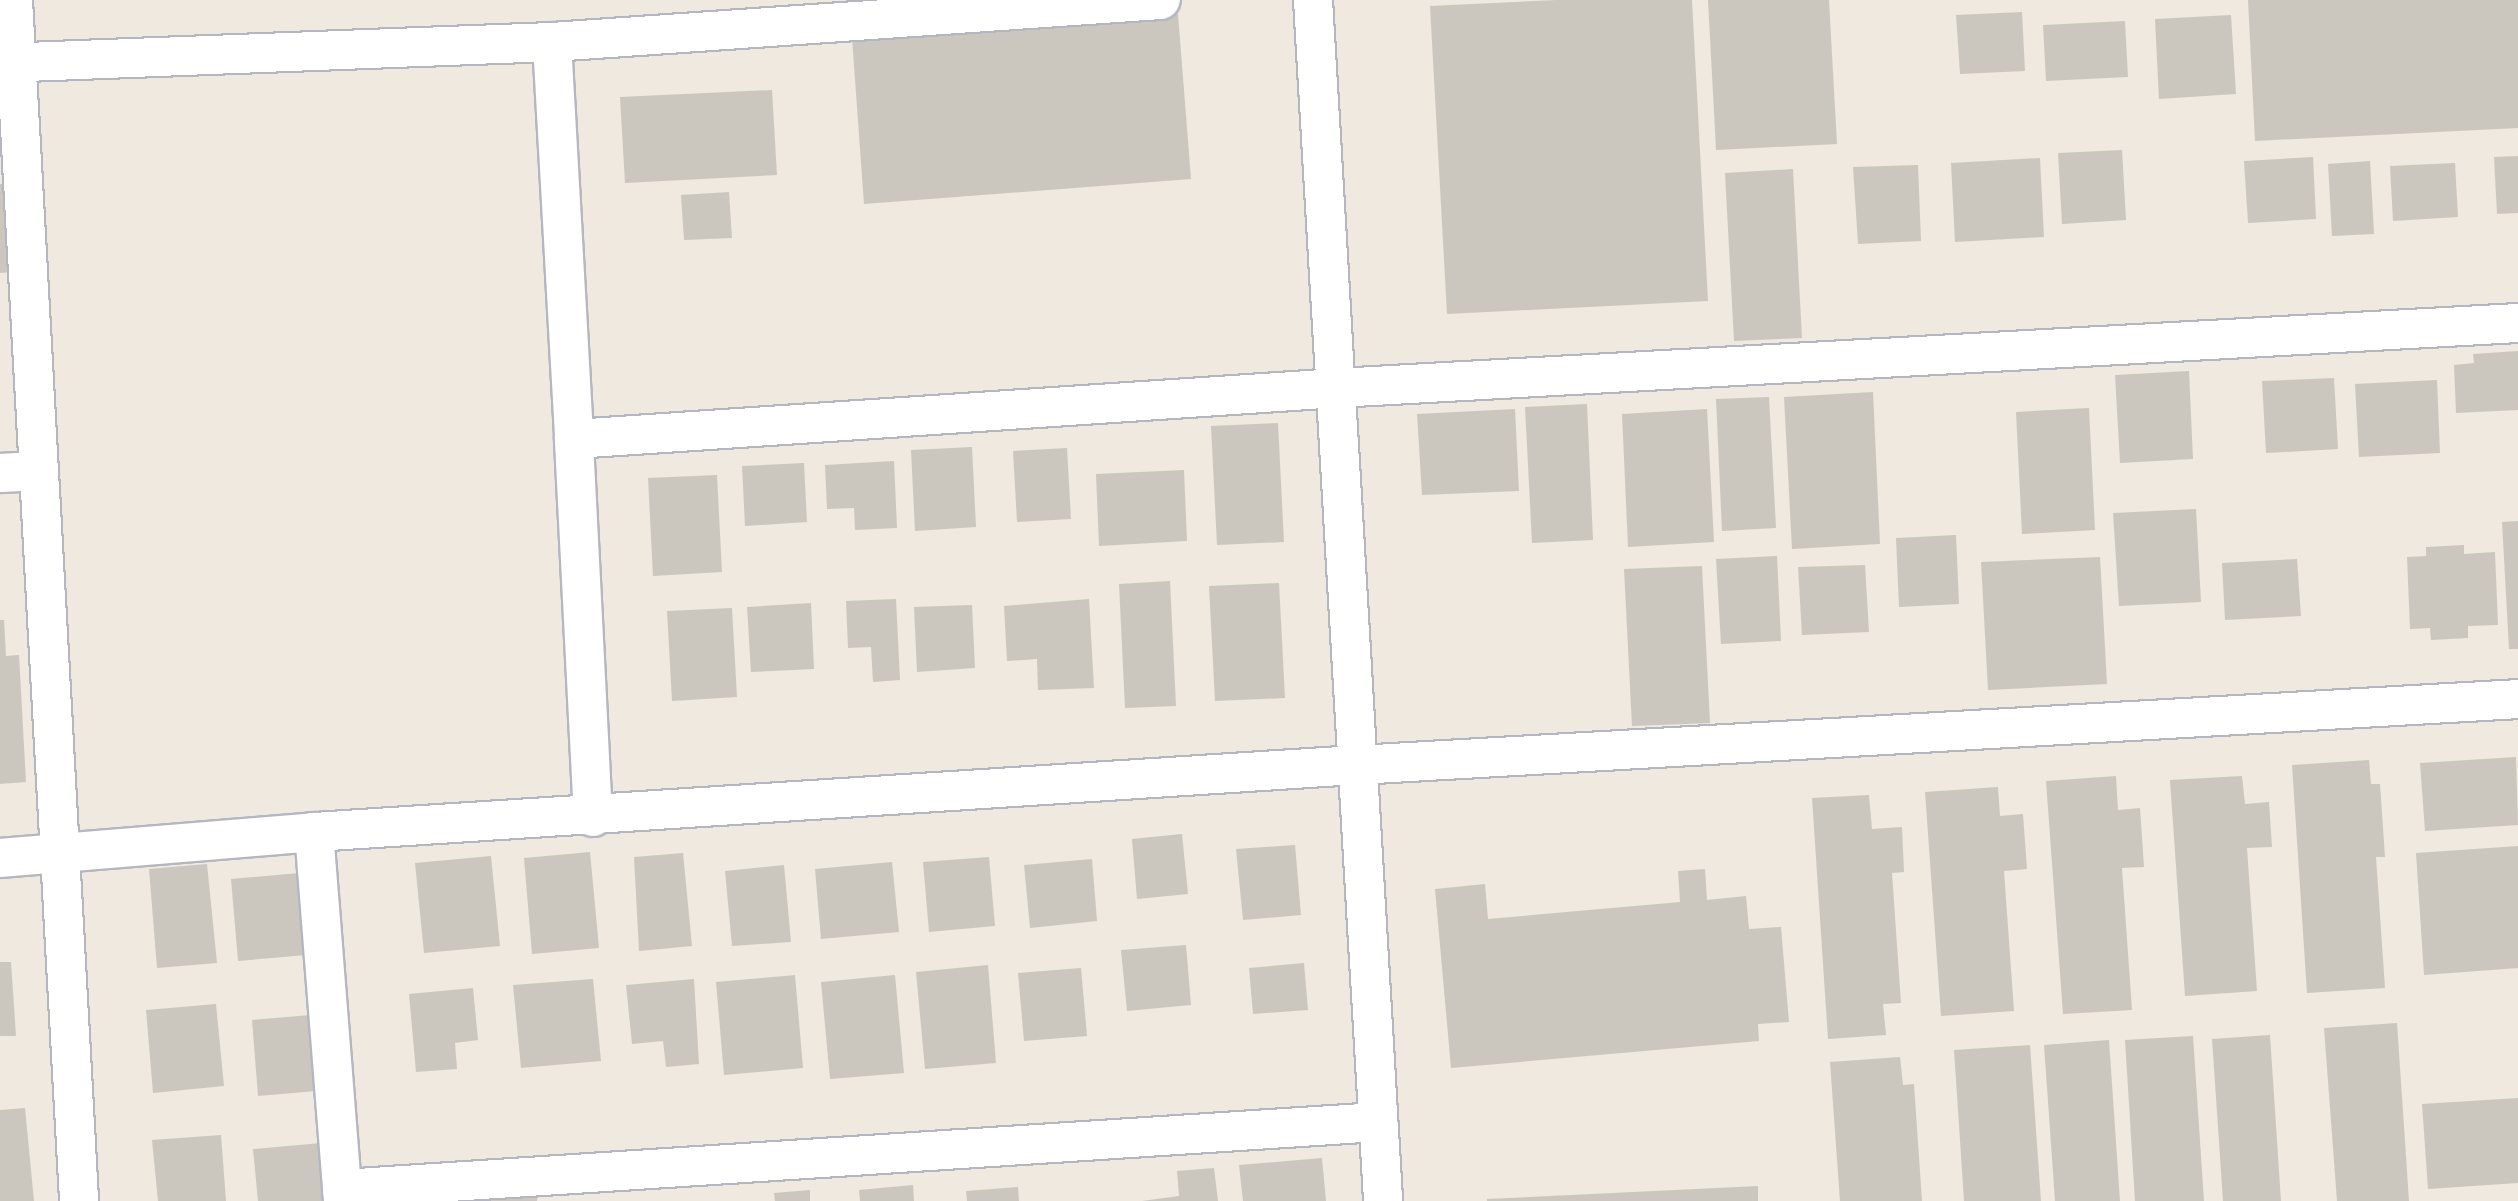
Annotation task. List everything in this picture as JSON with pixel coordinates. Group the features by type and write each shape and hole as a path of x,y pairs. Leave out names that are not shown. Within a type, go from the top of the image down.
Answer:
{"street":[{"path":"13,0 8,63 39,471 79,1201"},
{"path":"8,63 552,42 1161,0"},
{"path":"1313,0 1383,1201"},
{"path":"552,42 593,817"},
{"path":"574,439 1337,388 2518,323"},
{"path":"0,473 39,471"},
{"path":"0,858 314,832 593,817 1357,765 2518,699"},
{"path":"314,832 342,1195 1378,1122"}],"building":[{"path":"1556,0 1692,0 1708,301 1447,314 1430,6"},
{"path":"1708,0 1829,0 1837,144 1716,150"},
{"path":"2248,0 2518,0 2518,128 2255,141"},
{"path":"2022,12 2025,71 1960,74 1956,15"},
{"path":"1178,14 1191,179 864,204 852,38"},
{"path":"2231,15 2236,94 2159,99 2155,19"},
{"path":"2125,21 2128,77 2046,81 2043,25"},
{"path":"772,90 777,175 625,183 620,97"},
{"path":"2122,150 2126,220 2062,224 2058,153"},
{"path":"2518,156 2518,213 2497,214 2494,157"},
{"path":"2313,157 2316,219 2248,223 2244,161"},
{"path":"2040,158 2044,237 1955,242 1951,163"},
{"path":"2370,161 2374,234 2332,236 2328,164"},
{"path":"2455,163 2458,217 2393,221 2390,166"},
{"path":"1918,165 1921,241 1858,244 1853,167"},
{"path":"1793,169 1802,338 1734,341 1725,173"},
{"path":"0,184 8,184 13,272 0,273"},
{"path":"729,192 732,238 684,240 681,195"},
{"path":"2518,351 2518,410 2456,413 2454,365 2474,363 2473,354"},
{"path":"2189,371 2193,459 2120,463 2115,375"},
{"path":"2334,378 2338,449 2266,453 2262,381"},
{"path":"2437,380 2440,453 2359,457 2355,384"},
{"path":"1873,392 1880,544 1792,549 1784,397"},
{"path":"1769,397 1776,528 1722,531 1716,399"},
{"path":"1587,404 1593,540 1532,543 1525,407"},
{"path":"2089,408 2095,530 2022,534 2016,412"},
{"path":"1515,409 1519,491 1422,495 1417,414"},
{"path":"1707,409 1714,542 1628,547 1622,414"},
{"path":"1278,423 1284,542 1217,545 1211,426"},
{"path":"972,447 976,527 915,531 911,450"},
{"path":"1067,448 1071,519 1017,522 1013,451"},
{"path":"894,461 897,528 855,530 854,508 827,509 825,465"},
{"path":"804,463 807,522 745,526 742,466"},
{"path":"1184,470 1187,541 1099,546 1096,474"},
{"path":"717,475 722,572 653,576 648,478"},
{"path":"2196,509 2201,602 2119,606 2113,513"},
{"path":"2518,521 2518,649 2509,649 2502,522"},
{"path":"1956,535 1959,604 1899,607 1896,538"},
{"path":"2464,545 2464,554 2495,552 2498,625 2468,626 2468,638 2431,640 2430,628 2410,629 2407,557 2426,556 2426,547"},
{"path":"1777,556 1781,641 1721,644 1716,559"},
{"path":"2100,557 2107,684 1988,690 1981,562"},
{"path":"2297,559 2301,616 2225,620 2222,563"},
{"path":"1865,565 1869,632 1802,635 1798,567"},
{"path":"1702,566 1710,723 1632,726 1624,569"},
{"path":"1170,581 1176,706 1125,708 1119,584"},
{"path":"1279,583 1285,698 1215,701 1209,586"},
{"path":"896,599 900,680 873,682 871,647 848,648 846,601"},
{"path":"1089,599 1094,688 1038,690 1037,659 1007,661 1004,606"},
{"path":"811,603 814,669 751,672 747,607"},
{"path":"972,605 975,668 917,672 914,607"},
{"path":"732,608 737,697 672,701 667,611"},
{"path":"0,620 4,620 6,656 19,655 26,782 0,784"},
{"path":"2516,757 2518,825 2425,831 2420,763"},
{"path":"2369,760 2371,784 2380,784 2385,857 2376,857 2385,988 2307,993 2292,765"},
{"path":"2116,776 2118,810 2140,808 2144,867 2122,868 2132,1010 2063,1014 2046,781"},
{"path":"2242,776 2245,804 2269,802 2272,847 2247,848 2257,991 2185,996 2170,780"},
{"path":"1998,787 2000,816 2023,814 2027,869 2004,871 2014,1011 1941,1016 1925,792"},
{"path":"1869,795 1872,829 1902,827 1904,872 1892,873 1901,1003 1883,1004 1886,1035 1828,1039 1812,798"},
{"path":"1182,834 1188,894 1137,899 1132,839"},
{"path":"1295,845 1301,915 1243,920 1236,849"},
{"path":"2518,846 2518,968 2424,975 2416,853"},
{"path":"590,852 599,948 532,954 524,858"},
{"path":"683,853 692,946 639,951 634,857"},
{"path":"491,856 500,946 424,953 415,863"},
{"path":"989,857 995,926 929,932 923,862"},
{"path":"1092,859 1097,921 1030,928 1024,865"},
{"path":"892,862 899,932 821,939 815,869"},
{"path":"207,864 217,963 157,968 149,869"},
{"path":"784,865 791,942 732,946 725,871"},
{"path":"1705,869 1707,900 1746,896 1749,929 1781,927 1789,1022 1758,1024 1759,1041 1451,1068 1435,889 1485,884 1488,919 1680,902 1678,871"},
{"path":"311,872 318,954 238,961 231,879"},
{"path":"1186,945 1191,1005 1127,1011 1121,950"},
{"path":"0,962 11,962 16,1036 0,1036"},
{"path":"1304,963 1308,1010 1253,1014 1249,968"},
{"path":"988,965 996,1063 925,1069 916,972"},
{"path":"1081,968 1087,1036 1024,1041 1018,973"},
{"path":"795,975 803,1068 724,1075 716,982"},
{"path":"895,975 904,1073 830,1079 821,982"},
{"path":"593,979 601,1061 521,1068 513,985"},
{"path":"694,979 699,1064 666,1067 663,1041 632,1044 626,985"},
{"path":"473,988 478,1040 455,1043 457,1069 416,1072 409,994"},
{"path":"216,1004 224,1086 153,1093 146,1010"},
{"path":"322,1014 328,1090 258,1096 252,1020"},
{"path":"2397,1023 2409,1201 2337,1201 2324,1028"},
{"path":"2270,1035 2281,1201 2223,1201 2212,1039"},
{"path":"2193,1036 2204,1201 2135,1201 2125,1040"},
{"path":"2109,1040 2120,1201 2055,1201 2044,1045"},
{"path":"2030,1045 2041,1201 1964,1201 1954,1050"},
{"path":"1900,1057 1903,1085 1914,1084 1922,1201 1840,1201 1830,1062"},
{"path":"2518,1098 2518,1183 2428,1189 2422,1104"},
{"path":"25,1108 34,1201 0,1201 0,1110"},
{"path":"221,1135 226,1201 158,1201 152,1140"},
{"path":"333,1142 338,1201 258,1201 253,1149"},
{"path":"1322,1158 1326,1201 1243,1201 1239,1165"},
{"path":"1214,1168 1218,1201 1142,1201 1179,1196 1177,1171"},
{"path":"913,1185 914,1201 860,1201 859,1190"},
{"path":"1758,1186 1758,1201 1487,1201 1487,1199"},
{"path":"1018,1187 1019,1201 967,1201 966,1191"},
{"path":"810,1190 810,1201 775,1201 774,1193"},
{"path":"537,1194 537,1201 483,1201 483,1199"}]}
